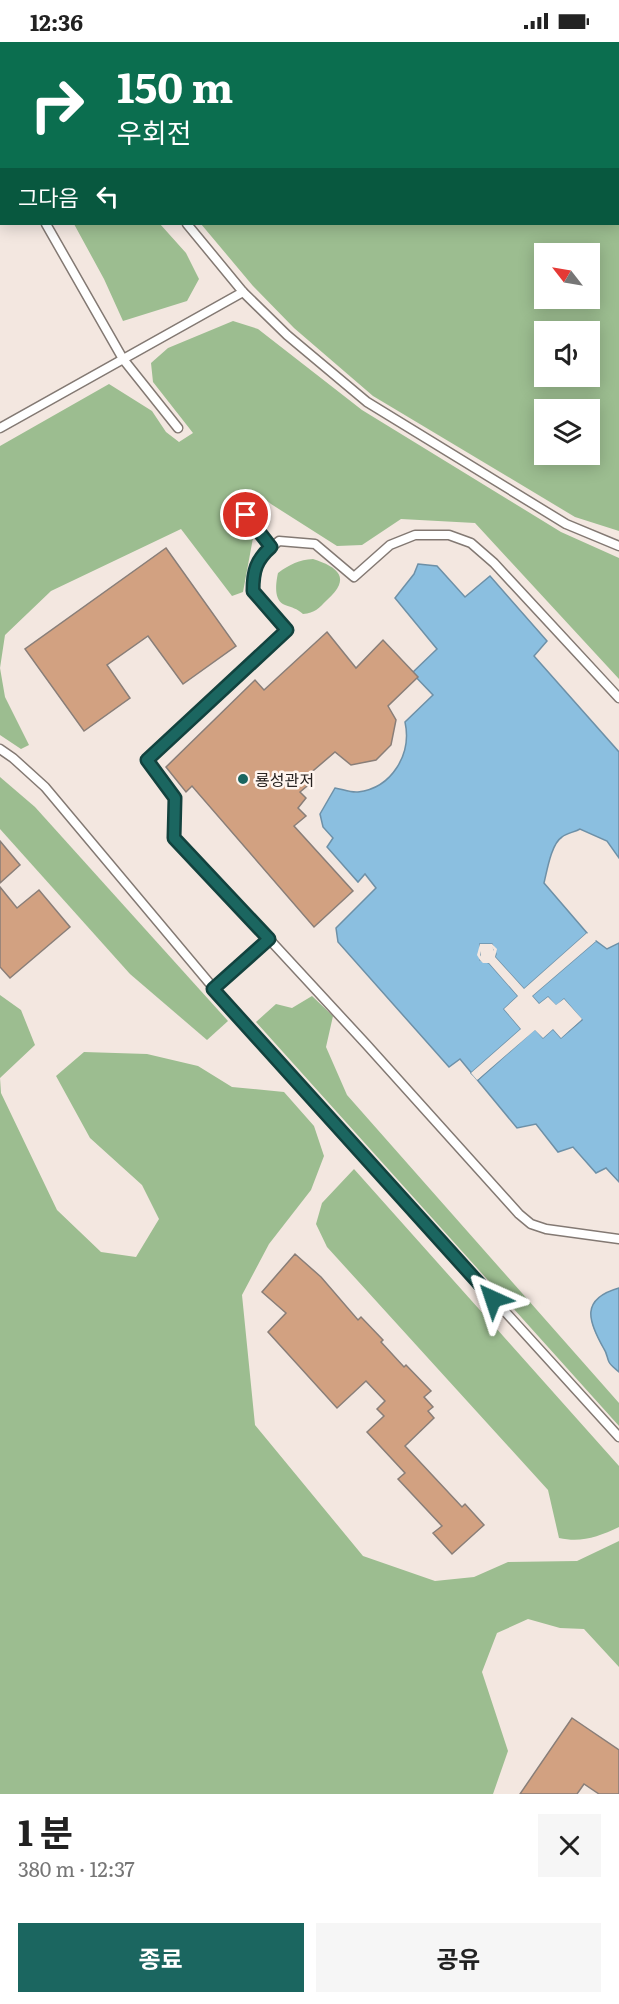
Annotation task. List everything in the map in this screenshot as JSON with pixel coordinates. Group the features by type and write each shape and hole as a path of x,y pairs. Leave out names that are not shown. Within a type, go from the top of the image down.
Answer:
{"lane":[{"path":"47,225 123,359 178,428"},
{"path":"188,225 243,292 287,335 367,402 566,524 619,546"},
{"path":"0,429 243,292"},
{"path":"246,515 271,547"},
{"path":"619,698 494,562 471,543 449,535 415,535 390,545 354,578 315,544 279,541 260,557 253,577 253,591 287,630 147,760 175,798 174,838 525,1219 531,1224 546,1229 619,1239"},
{"path":"0,749 45,787 213,989 619,1437"},
{"path":"213,989 269,939"}],"green space":[{"path":"75,225 161,225 186,253 199,279 187,301 123,321 104,279"},
{"path":"202,225 619,225 619,531 575,517 373,396 294,328 253,286"},
{"path":"233,321 258,329 362,410 561,532 619,558 619,679 475,523 401,519 362,545 337,546 260,495 232,520 253,538 243,592 232,596 181,529 51,591 5,635 0,668 0,446 109,384 152,411 166,432 179,442 193,433 153,382 151,363 168,348"},
{"path":"313,559 329,566 339,574 339,585 322,605 314,611 303,614 281,603 276,591 277,577 278,573 291,565"},
{"path":"0,668 5,697 29,745 21,749 0,735"},
{"path":"0,777 35,807 228,1021 207,1040 130,974 0,829"},
{"path":"0,995 21,1010 35,1045 0,1078"},
{"path":"312,996 333,1016 326,1047 347,1095 619,1403 619,1426 256,1022 276,1004 292,1008"},
{"path":"84,1052 147,1054 198,1066 232,1087 284,1092 314,1126 324,1156 311,1190 269,1244 242,1295 255,1425 363,1556 435,1581 474,1577 508,1562 577,1561 619,1541 619,1667 584,1629 560,1628 528,1619 497,1633 482,1672 508,1751 493,1794 0,1794 0,1078 1,1093 57,1210 101,1252 136,1257 159,1219 142,1185 90,1138 56,1076"},
{"path":"354,1169 619,1466 619,1527 589,1538 575,1540 559,1538 548,1490 327,1247 316,1224 322,1203"}],"water":[{"path":"418,564 437,566 465,597 490,576 547,641 534,656 619,752 619,858 607,841 580,829 558,840 550,858 544,883 587,933 524,989 495,957 492,944 480,944 480,960 489,963 518,996 504,1009 521,1029 471,1073 460,1059 449,1067 338,942 336,928 376,888 365,874 358,882 327,847 333,838 323,827 320,814 335,788 358,792 381,784 390,777 397,768 405,746 405,722 433,695 412,673 437,649 395,598 414,574"},
{"path":"596,941 607,949 619,943 619,1182 606,1168 596,1173 573,1147 558,1152 536,1124 517,1128 474,1076 478,1080 535,1029 543,1038 553,1029 561,1038 582,1020 564,999 556,1006 548,997 539,1004 532,996"},
{"path":"619,1288 619,1372 609,1362 598,1339 591,1320 591,1312 598,1298"}],"pier":[{"path":"587,933 589,936 525,992 493,958 494,950 491,946 482,947 480,955 482,958 491,961 521,995 521,998 508,1009 524,1029 475,1073 478,1076 534,1027 537,1027 543,1034 554,1026 561,1033 578,1019 564,1003 556,1009 548,1001 538,1007 529,995 593,939 596,941 532,996 539,1004 548,997 556,1005 564,999 582,1019 561,1038 553,1029 543,1038 535,1030 477,1080 471,1073 521,1029 504,1009 518,996 489,963 483,963 480,960 477,955 480,944 492,944 497,949 495,957 524,989"}],"building":[{"path":"166,548 236,646 183,684 148,636 107,665 130,698 84,731 25,649"},
{"name":"룡성관저","path":"327,632 356,668 383,640 418,677 388,706 396,720 391,745 376,760 351,765 335,752 307,776 312,782 300,792 306,798 298,808 306,816 294,826 353,891 314,927 192,786 186,792 166,767 255,680 264,690"},
{"path":"0,841 20,865 0,883"},
{"path":"0,887 17,908 39,890 70,927 10,978 0,967"},
{"path":"295,1254 321,1277 358,1320 361,1317 404,1367 406,1365 431,1391 424,1397 433,1407 428,1411 434,1418 405,1446 462,1507 465,1504 484,1525 452,1554 433,1533 442,1526 398,1479 405,1473 367,1432 384,1416 377,1409 385,1401 366,1381 337,1408 268,1332 286,1313 262,1292"},
{"path":"572,1718 619,1750 619,1794 599,1794 584,1784 577,1794 520,1794"}],"place":[{"name":"룡성관저","path":"243,779"}],"route":[{"path":"246,515 271,547 260,557 253,577 253,591 287,630 147,760 175,798 174,838 269,939 213,989 493,1299"}]}
